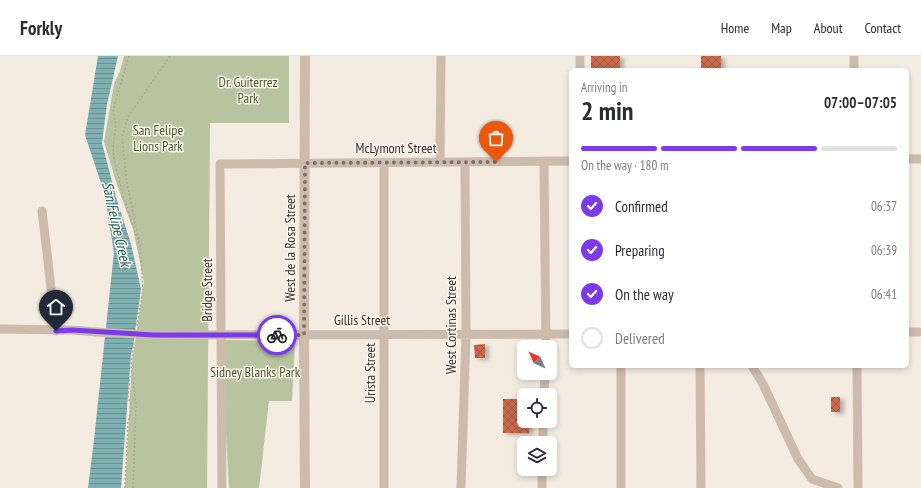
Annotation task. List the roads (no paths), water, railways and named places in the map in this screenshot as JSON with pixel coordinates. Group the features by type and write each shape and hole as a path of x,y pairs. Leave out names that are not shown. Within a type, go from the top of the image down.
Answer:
{"street":[{"name":"West de la Rosa Street","path":"305,56 304,335 306,488"},
{"path":"440,162 441,56"},
{"path":"580,56 580,68"},
{"path":"854,56 854,68"},
{"path":"909,159 921,158"},
{"path":"544,161 546,340"},
{"name":"McLymont Street","path":"220,164 569,161"},
{"name":"Urista Street","path":"384,162 384,488"},
{"name":"West Cortinas Street","path":"462,488 466,334 465,162"},
{"name":"Bridge Street","path":"220,164 222,488"},
{"path":"42,211 56,331"},
{"name":"Gillis Street","path":"0,329 56,331 72,330 154,335 569,334"},
{"path":"909,332 921,332"},
{"path":"621,368 621,488"},
{"path":"700,368 701,488"},
{"path":"753,368 763,384 798,459 812,479 838,488"},
{"path":"857,368 858,488"},
{"path":"542,476 542,488"}],"water":[{"name":"San Felipe Creek","path":"98,56 118,56 107,104 102,143 116,197 131,244 141,289 131,354 121,488 88,488 114,252 104,192 85,135"}],"park label":[{"name":"Dr. Guiterrez Park","path":"248,90"},
{"name":"San Felipe Lions Park","path":"158,138"},
{"name":"Sidney Blanks Park","path":"255,372"}]}
